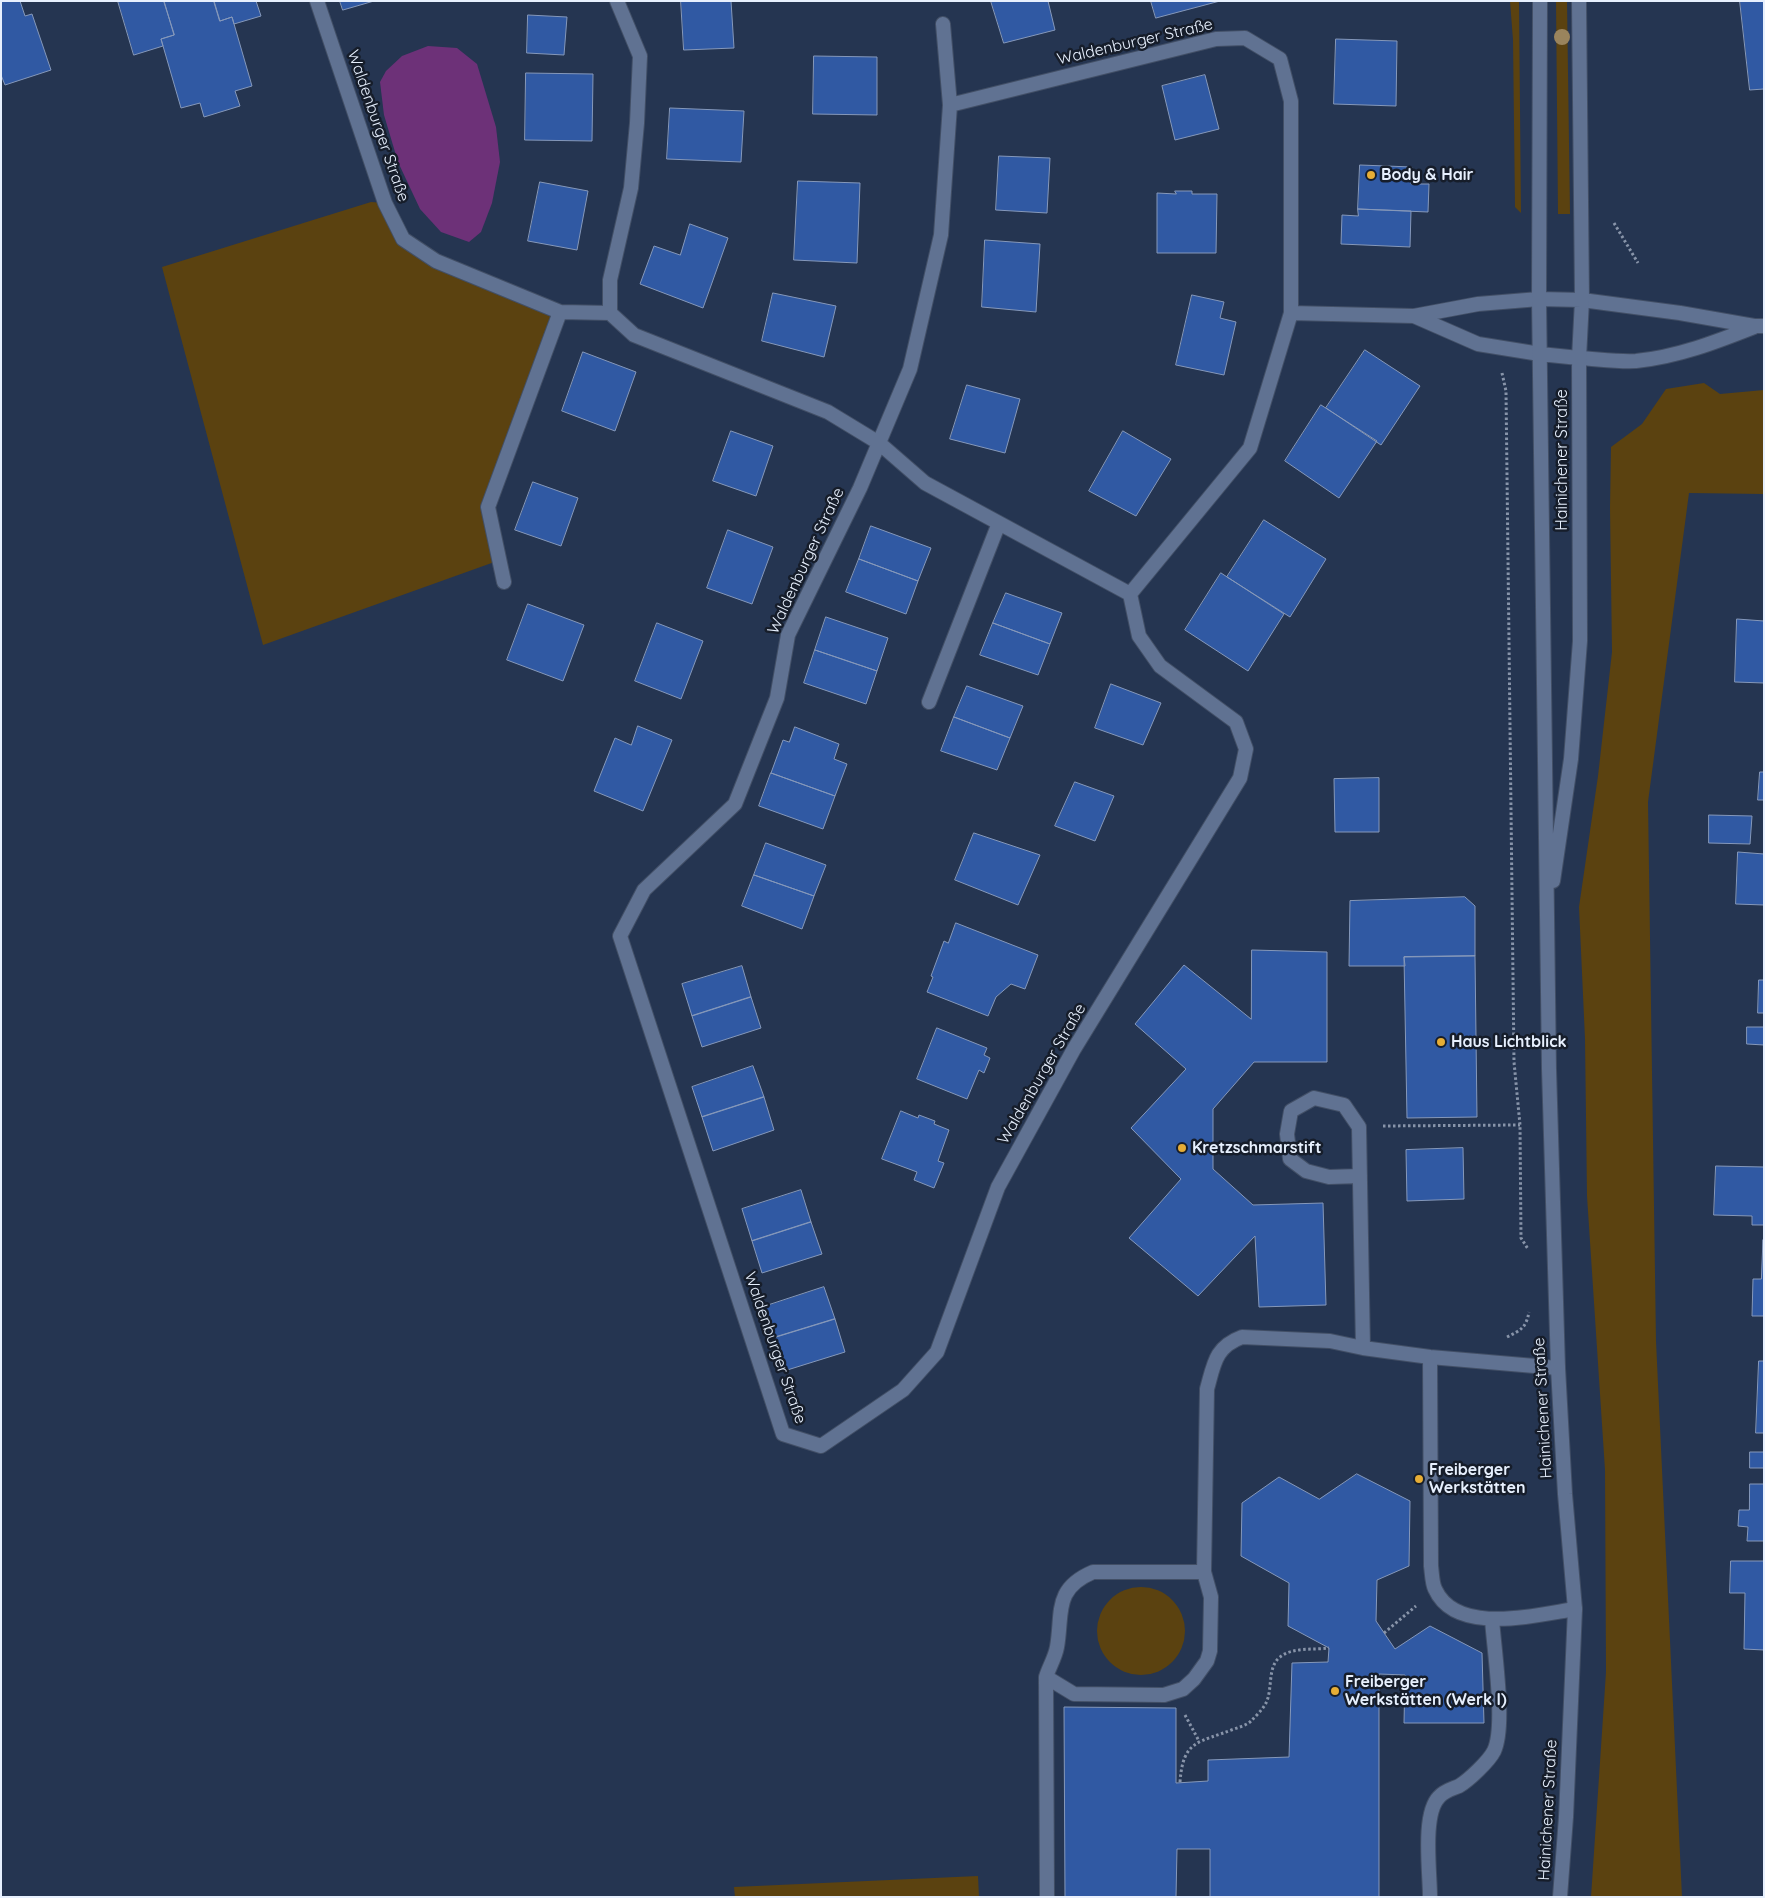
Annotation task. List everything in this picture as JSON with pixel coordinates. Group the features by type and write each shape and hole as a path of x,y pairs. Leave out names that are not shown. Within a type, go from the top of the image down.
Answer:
{"street":[{"name":"Waldenburger Straße","path":"317,1 384,203 403,239 436,261 560,312 610,313"},
{"path":"617,1 640,56 637,123 631,188 610,280 610,313 634,335 828,412 879,443 925,482 1130,594"},
{"name":"Hainichener Straße","path":"1540,1 1539,299 1549,1069 1558,1368 1565,1494 1575,1609 1566,1817 1560,1897"},
{"name":"Hainichener Straße","path":"1547,916 1571,759 1580,641 1579,358 1582,300 1579,1"},
{"name":"Waldenburger Straße","path":"943,24 950,105 941,235 910,369 860,488 788,635 777,698 735,804 644,890 620,936 783,1434 821,1446 904,1390 936,1352 998,1187 1074,1050 1240,778 1246,749 1236,722 1160,666 1139,636 1130,594 1250,448 1291,313 1292,101 1280,60 1246,38 1216,39 950,105"},
{"path":"1291,313 1414,316 1478,304 1539,299 1582,300 1759,326"},
{"path":"504,582 488,507 560,312"},
{"path":"1414,316 1478,344 1540,354 1629,361 1654,358 1705,347 1759,326"},
{"path":"929,702 999,522"},
{"path":"1360,1176 1329,1177 1306,1171 1290,1159 1287,1134 1291,1111 1314,1098 1344,1105 1359,1127 1360,1176 1363,1348"},
{"path":"1046,1677 1074,1694 1164,1695 1183,1689 1194,1680 1206,1661 1210,1651 1211,1597 1204,1572 1207,1389 1220,1352 1230,1342 1242,1337 1330,1341 1363,1348 1430,1357 1558,1368"},
{"path":"1430,1357 1431,1566 1435,1589 1445,1604 1459,1613 1492,1619 1519,1618 1575,1609"},
{"path":"1047,1897 1046,1677 1057,1648 1060,1609 1065,1594 1082,1577 1093,1572 1204,1572"},
{"path":"1430,1897 1428,1819 1438,1797 1450,1789 1459,1786 1481,1767 1493,1752 1498,1737 1499,1711 1492,1619"}],"path":[{"path":"1614,223 1638,263"},
{"path":"1502,369 1506,391 1514,1032 1520,1125 1521,1238 1530,1252"},
{"path":"1359,1127 1520,1125"},
{"path":"1497,1336 1507,1337 1522,1329 1527,1324 1530,1310"},
{"path":"1384,1633 1435,1589"},
{"path":"1180,1782 1181,1766 1187,1752 1198,1742 1249,1723 1266,1704 1272,1685 1273,1666 1280,1657 1291,1651 1329,1648"}],"shaded area":[{"path":"1510,1 1519,1 1521,213 1515,207 1513,40"},
{"path":"1556,1 1567,1 1570,214 1558,214"},
{"path":"428,46 457,48 477,64 496,127 500,162 492,203 481,232 469,242 441,232 420,209 398,162 384,115 380,82 386,71 402,56"},
{"path":"371,202 385,203 403,239 560,312 488,507 500,560 263,645 162,267"},
{"path":"1704,383 1720,394 1764,390 1764,494 1689,493 1648,802 1656,1341 1682,1897 1591,1897 1606,1672 1605,1470 1587,1196 1585,1039 1579,907 1598,776 1612,652 1611,447 1642,424 1666,389"},
{"path":"1141,1587 1158,1590 1166,1594 1178,1606 1182,1614 1185,1631 1182,1648 1178,1656 1166,1668 1158,1672 1141,1675 1124,1672 1116,1668 1104,1656 1100,1648 1097,1631 1100,1614 1104,1606 1116,1594 1124,1590"},
{"path":"978,1876 979,1897 735,1897 734,1887"}],"building":[{"path":"1,1 20,1 25,16 32,14 51,70 5,85 1,75"},
{"path":"118,1 164,1 174,35 161,39 163,46 134,55"},
{"path":"164,1 214,1 220,21 232,17 252,86 235,91 240,106 204,117 200,103 181,108 161,39 174,35"},
{"path":"214,1 256,1 261,16 234,24 232,17 220,21"},
{"path":"340,1 374,1 343,10"},
{"path":"681,1 731,1 734,48 684,50"},
{"path":"991,1 1048,1 1055,30 1004,43"},
{"path":"1151,1 1220,1 1156,18"},
{"path":"1740,1 1764,1 1764,89 1750,90"},
{"path":"528,15 567,17 564,55 527,53"},
{"path":"1336,39 1397,41 1396,106 1334,104"},
{"path":"814,56 877,57 877,115 813,114"},
{"path":"526,73 593,74 592,141 525,140"},
{"path":"1205,75 1219,129 1175,140 1162,86"},
{"path":"670,108 744,111 741,162 667,159"},
{"path":"999,156 1050,158 1047,213 996,210"},
{"path":"1360,165 1412,167 1411,184 1429,184 1428,212 1358,209"},
{"path":"798,181 860,183 857,263 794,260"},
{"path":"540,182 588,191 577,250 528,241"},
{"path":"1175,191 1192,191 1192,194 1217,194 1216,253 1157,253 1157,193 1176,194"},
{"path":"1358,209 1411,211 1410,247 1341,244 1342,215 1358,216"},
{"path":"690,224 728,238 703,308 640,284 654,246 680,255"},
{"path":"985,240 1040,244 1036,312 982,307"},
{"path":"773,293 836,306 824,357 762,341"},
{"path":"1192,295 1224,302 1220,318 1236,322 1224,375 1176,365"},
{"path":"1365,350 1420,386 1381,445 1326,408"},
{"path":"583,352 636,372 615,431 562,411"},
{"path":"967,385 1020,399 1005,453 950,439"},
{"path":"1321,405 1377,441 1339,498 1285,461"},
{"path":"731,431 773,446 756,496 713,481"},
{"path":"1123,431 1171,459 1136,516 1089,491"},
{"path":"533,482 578,498 561,546 515,530"},
{"path":"1264,520 1326,559 1290,617 1227,577"},
{"path":"871,526 931,548 918,581 859,559"},
{"path":"728,530 773,547 752,604 707,588"},
{"path":"859,559 918,581 906,614 846,592"},
{"path":"1221,573 1284,614 1248,671 1185,630"},
{"path":"1006,593 1062,613 1050,644 993,623"},
{"path":"528,604 584,625 563,681 507,660"},
{"path":"826,617 888,638 877,671 815,650"},
{"path":"1737,619 1764,621 1764,683 1735,682"},
{"path":"657,623 703,641 681,699 635,681"},
{"path":"993,623 1050,644 1038,675 980,655"},
{"path":"815,650 877,671 866,704 804,683"},
{"path":"1111,684 1161,703 1143,745 1095,728"},
{"path":"967,686 1023,706 1010,738 954,717"},
{"path":"954,717 1010,738 997,770 941,751"},
{"path":"638,726 672,740 643,811 594,791 615,738 631,745"},
{"path":"795,727 839,744 834,759 847,764 835,796 771,773 783,740 789,742"},
{"path":"1760,772 1764,772 1764,800 1758,800"},
{"path":"771,773 835,796 823,829 759,806"},
{"path":"1379,778 1379,832 1335,832 1334,779"},
{"path":"1075,782 1114,796 1095,841 1055,826"},
{"path":"1709,815 1752,816 1750,844 1709,843"},
{"path":"974,833 1040,855 1018,905 955,880"},
{"path":"766,843 826,865 814,896 754,875"},
{"path":"1738,852 1764,854 1764,905 1736,904"},
{"path":"754,875 814,896 802,929 742,906"},
{"path":"1465,897 1475,906 1475,956 1404,957 1405,966 1349,966 1350,901"},
{"path":"956,923 1038,955 1025,989 1011,984 996,997 988,1016 927,992 944,941 948,943"},
{"name":"Kretzschmarstift","path":"1252,950 1327,952 1327,1062 1254,1062 1213,1109 1213,1169 1253,1205 1323,1203 1326,1305 1259,1307 1255,1236 1198,1296 1129,1238 1181,1179 1131,1128 1186,1069 1135,1024 1184,965 1251,1019"},
{"name":"Haus Lichtblick","path":"1475,956 1477,1117 1407,1118 1404,957"},
{"path":"742,966 751,997 692,1016 682,984"},
{"path":"1759,980 1764,980 1764,1013 1758,1013"},
{"path":"751,997 761,1028 702,1047 692,1016"},
{"path":"1747,1027 1764,1027 1764,1045 1747,1044"},
{"path":"937,1028 987,1048 984,1055 990,1058 984,1073 979,1070 967,1099 917,1079"},
{"path":"753,1066 764,1097 702,1117 692,1087"},
{"path":"764,1097 774,1130 713,1151 702,1117"},
{"path":"901,1111 918,1118 919,1115 935,1121 934,1124 949,1130 938,1161 944,1163 934,1188 914,1180 917,1172 882,1159"},
{"path":"1463,1148 1464,1199 1407,1201 1406,1150"},
{"path":"1716,1166 1764,1167 1764,1225 1752,1225 1752,1216 1714,1215"},
{"path":"801,1190 811,1222 752,1241 742,1209"},
{"path":"811,1222 822,1254 762,1273 752,1241"},
{"path":"1763,1240 1764,1316 1752,1316 1753,1279 1761,1279"},
{"path":"824,1287 835,1319 773,1338 763,1307"},
{"path":"835,1319 845,1352 784,1371 773,1338"},
{"path":"1759,1361 1764,1361 1764,1433 1756,1433"},
{"path":"1750,1452 1764,1452 1764,1468 1750,1468"},
{"name":"Freiberger Werkstätten (Werk I)","path":"1357,1474 1410,1501 1409,1566 1377,1580 1376,1621 1395,1649 1430,1626 1482,1653 1484,1723 1404,1723 1405,1675 1379,1674 1379,1897 1210,1897 1210,1849 1177,1849 1176,1897 1065,1897 1064,1707 1176,1708 1176,1783 1208,1781 1208,1760 1289,1757 1292,1663 1328,1662 1329,1648 1288,1626 1289,1583 1241,1556 1242,1503 1279,1477 1319,1499"},
{"path":"1750,1484 1764,1484 1764,1541 1747,1541 1748,1527 1738,1526 1739,1510 1749,1510"},
{"path":"1731,1561 1764,1561 1764,1650 1744,1649 1745,1593 1730,1593"}],"place":[{"name":"Body & Hair","path":"1371,175"},
{"name":"Haus Lichtblick","path":"1441,1042"},
{"name":"Kretzschmarstift","path":"1182,1148"},
{"name":"Freiberger Werkstätten","path":"1419,1479"},
{"name":"Freiberger Werkstätten (Werk I)","path":"1335,1691"}]}
